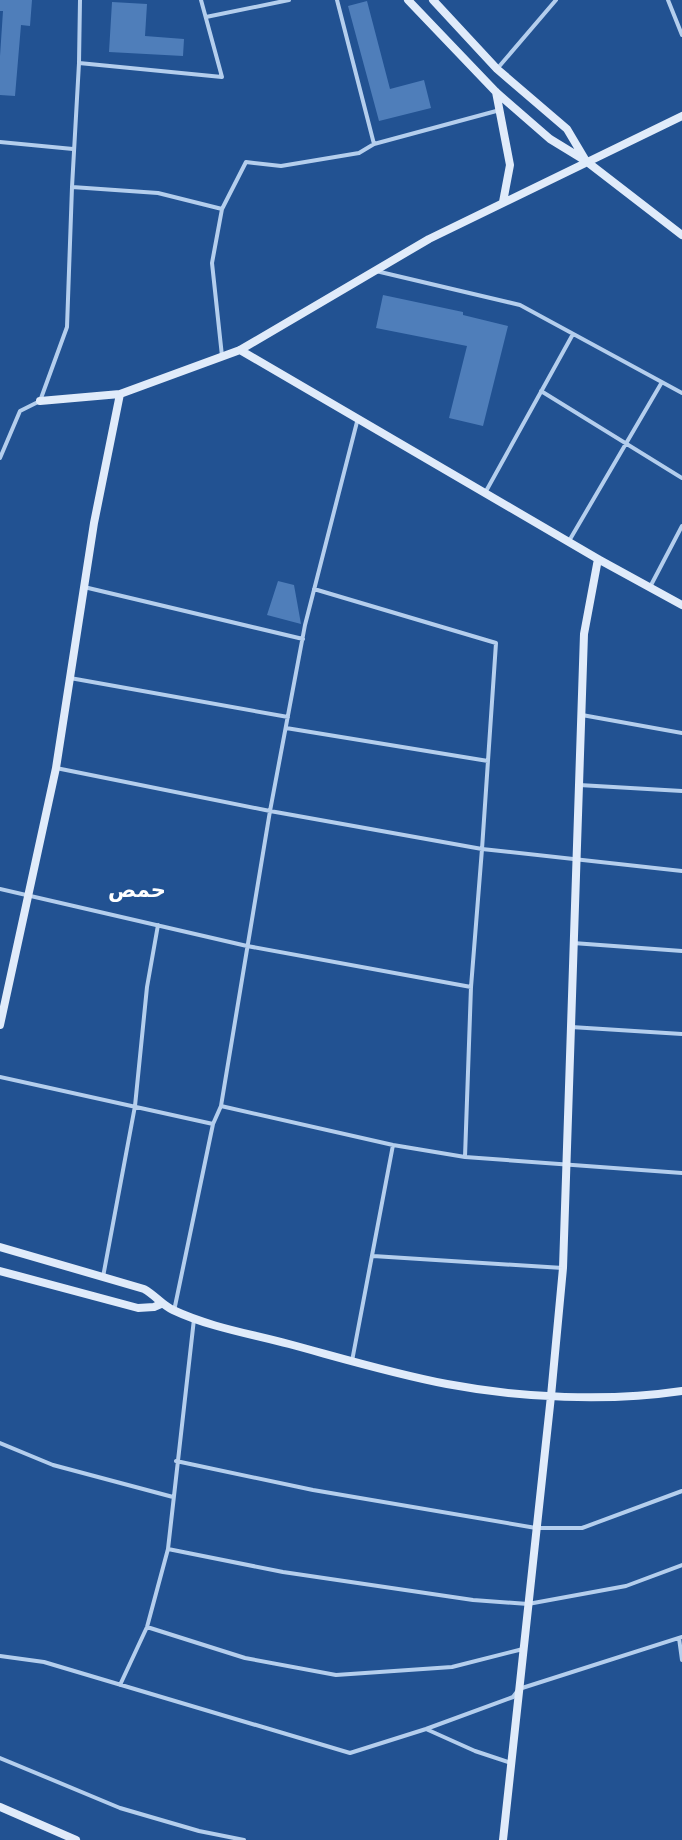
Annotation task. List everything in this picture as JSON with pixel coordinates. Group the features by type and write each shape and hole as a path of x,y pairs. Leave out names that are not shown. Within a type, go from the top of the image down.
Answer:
{"main road":[{"path":"408,0 496,92 550,139 586,161 682,234"},
{"path":"433,0 497,69 567,129 586,161"},
{"path":"496,92 510,165 503,202"},
{"path":"40,401 120,394 240,350 430,238 586,161 682,116"},
{"path":"240,350 598,559 682,605"},
{"path":"0,1025 56,768 94,523 120,394"},
{"path":"503,1840 551,1396 563,1268 584,634 598,559"},
{"path":"0,1247 144,1290 151,1293 161,1304 194,1319 352,1361 448,1384 551,1396 651,1396 682,1391"},
{"path":"0,1271 138,1308 146,1308 161,1304"},
{"path":"0,1807 76,1840"}],"street":[{"path":"0,458 20,411 40,401 66,327 79,63 80,0"},
{"path":"79,63 222,77 201,0"},
{"path":"206,16 289,0"},
{"path":"337,0 374,144"},
{"path":"497,69 556,0"},
{"path":"668,0 682,34"},
{"path":"222,357 212,263 222,209 246,162 281,166 359,153 374,144 500,110"},
{"path":"0,142 74,149"},
{"path":"72,186 158,193 222,209"},
{"path":"376,271 520,305 682,393"},
{"path":"484,493 573,334"},
{"path":"569,541 662,382"},
{"path":"541,391 682,478"},
{"path":"174,1311 213,1124 221,1106 270,811 303,638 314,589 358,418"},
{"path":"650,587 682,526"},
{"path":"84,587 303,638"},
{"path":"314,589 496,643 482,849 470,987 465,1157"},
{"path":"70,678 288,717"},
{"path":"582,715 645,724 682,733"},
{"path":"286,728 488,761"},
{"path":"56,768 270,811 482,849 682,871"},
{"path":"579,786 682,791"},
{"path":"0,889 158,924 247,946 470,987"},
{"path":"103,1277 135,1106 147,986 158,924"},
{"path":"574,943 682,951"},
{"path":"570,1027 682,1034"},
{"path":"0,1077 213,1124"},
{"path":"221,1106 393,1145 465,1157 682,1173"},
{"path":"352,1361 393,1145"},
{"path":"373,1256 563,1268"},
{"path":"120,1685 147,1628 168,1549 176,1461 194,1319"},
{"path":"0,1442 53,1465 173,1497"},
{"path":"176,1461 313,1490 536,1528 582,1528 682,1491"},
{"path":"168,1549 291,1573 474,1600 528,1604 626,1586 682,1565"},
{"path":"147,1628 245,1658 336,1675 452,1667 523,1650"},
{"path":"0,1656 44,1662 350,1753 426,1729 513,1697 519,1689 680,1638 682,1660"},
{"path":"426,1729 475,1751 511,1763"},
{"path":"0,1758 120,1808 199,1831 244,1840"}],"building":[{"path":"0,0 32,0 30,26 21,25 15,96 0,95 0,56 3,11 0,11"},
{"path":"367,1 390,89 424,80 431,108 379,121 348,6"},
{"path":"112,2 147,4 145,36 184,39 183,56 109,52"},
{"path":"383,295 463,312 463,315 508,326 483,426 449,418 467,346 376,328"},
{"path":"278,581 294,585 301,624 267,615"}],"district":[{"name":"حمص","path":"137,890"}]}
